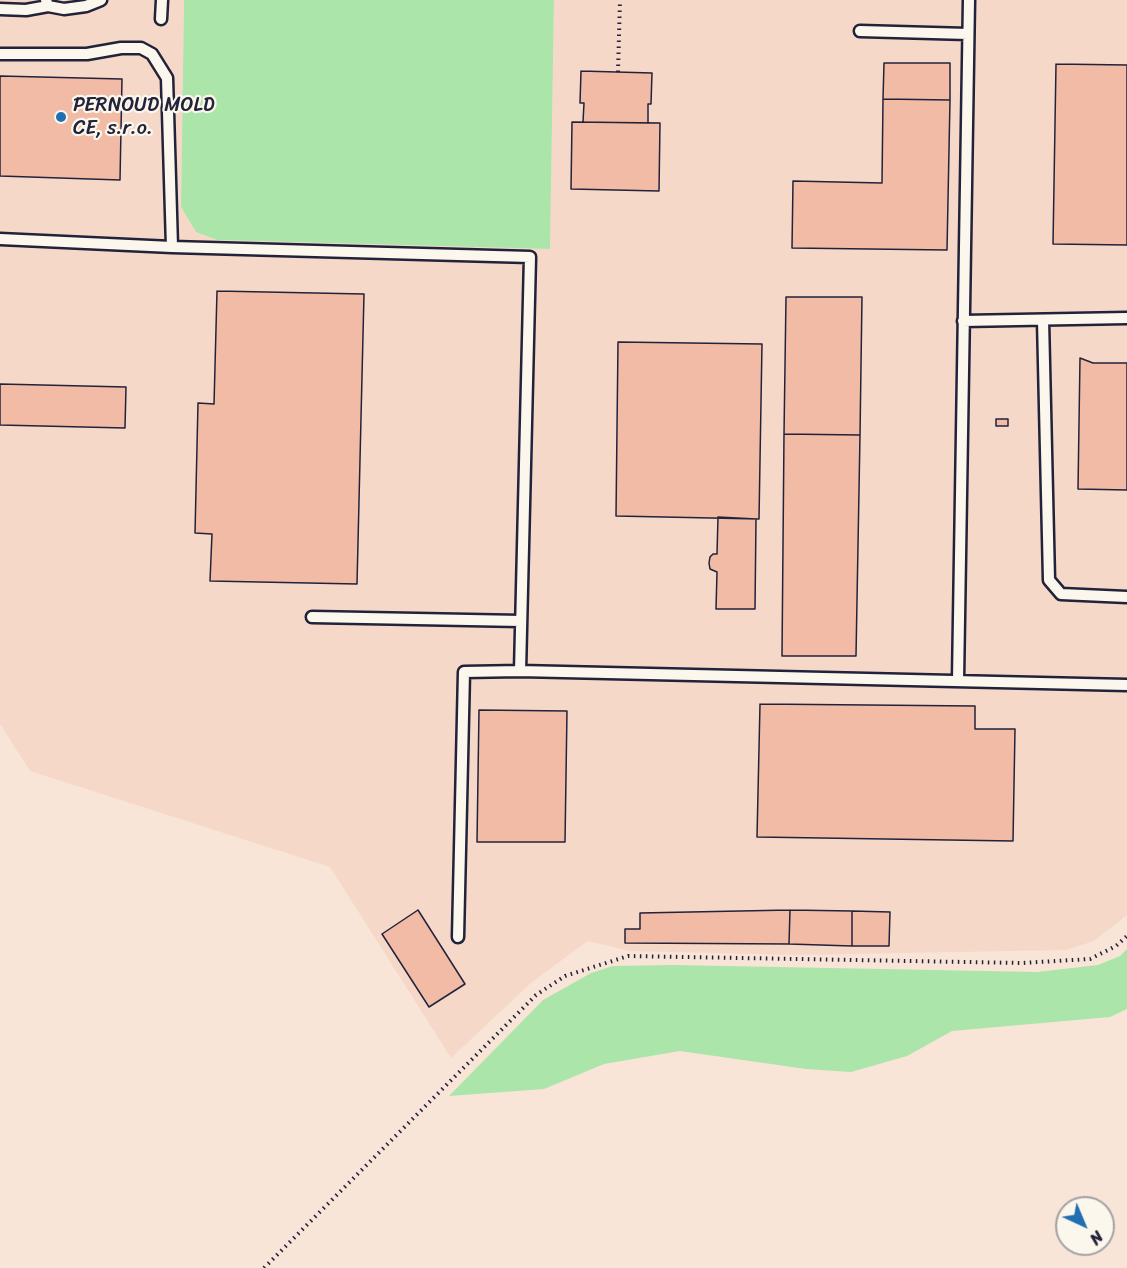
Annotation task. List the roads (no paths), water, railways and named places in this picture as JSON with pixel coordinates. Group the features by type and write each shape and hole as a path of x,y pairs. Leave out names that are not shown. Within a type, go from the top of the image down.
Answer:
{"lane":[{"path":"0,9 26,10 47,3 64,9 86,6 101,0"},
{"path":"162,0 162,20"},
{"path":"958,680 969,0"},
{"path":"860,31 968,34"},
{"path":"0,54 87,54 121,48 141,48 152,54 167,78 172,247"},
{"path":"0,239 172,247 530,257 520,671"},
{"path":"963,321 1127,318"},
{"path":"1043,320 1049,580 1061,594 1127,597"},
{"path":"312,617 521,621"},
{"path":"458,937 464,672 520,671 1127,685"}],"place":[{"name":"PERNOUD MOLD CE, s.r.o.","path":"61,117"}]}
